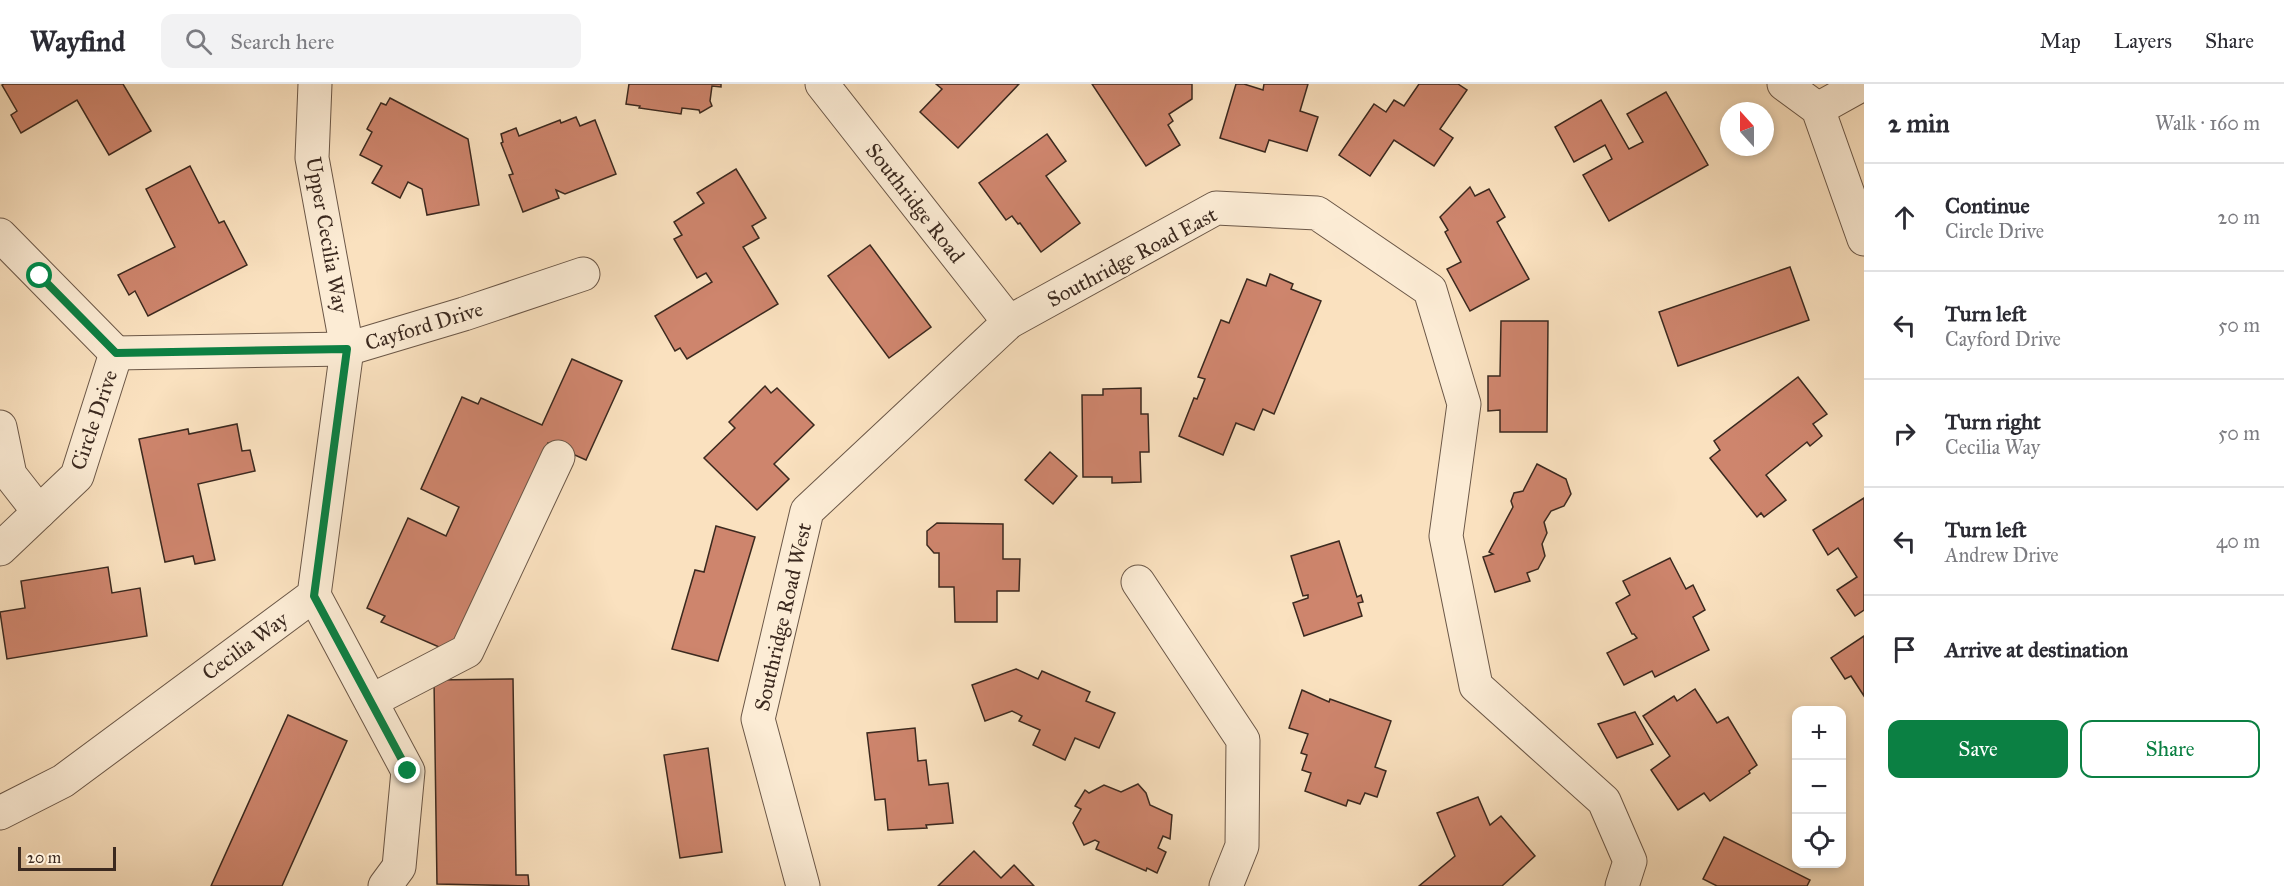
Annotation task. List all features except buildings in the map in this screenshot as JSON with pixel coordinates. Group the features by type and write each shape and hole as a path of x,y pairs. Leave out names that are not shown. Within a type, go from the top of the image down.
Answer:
{"street":[{"name":"Upper Cecilia Way","path":"315,84 312,158 347,349"},
{"path":"1784,84 1818,109 1864,239"},
{"path":"1818,109 1863,84"},
{"name":"Southridge Road","path":"832,88 1009,322"},
{"name":"Southridge Road East","path":"1009,322 1216,208 1317,213 1430,290 1464,404 1446,536 1476,686 1604,801 1630,861 1622,886"},
{"name":"Circle Drive","path":"0,235 116,353 77,476 0,549"},
{"name":"Cayford Drive","path":"116,353 347,349 465,314 583,274"},
{"name":"Southridge Road West","path":"803,886 758,719 807,511 1009,322"},
{"path":"347,349 314,596 408,771 399,867 385,886"},
{"path":"0,428 10,475 39,512"},
{"path":"371,701 467,651 558,457"},
{"path":"1138,582 1243,740 1242,846 1226,886"},
{"name":"Cecilia Way","path":"0,813 63,781 314,596"}],"route":[{"path":"40,276 116,353 347,349 335,424 314,596 408,771"}]}
